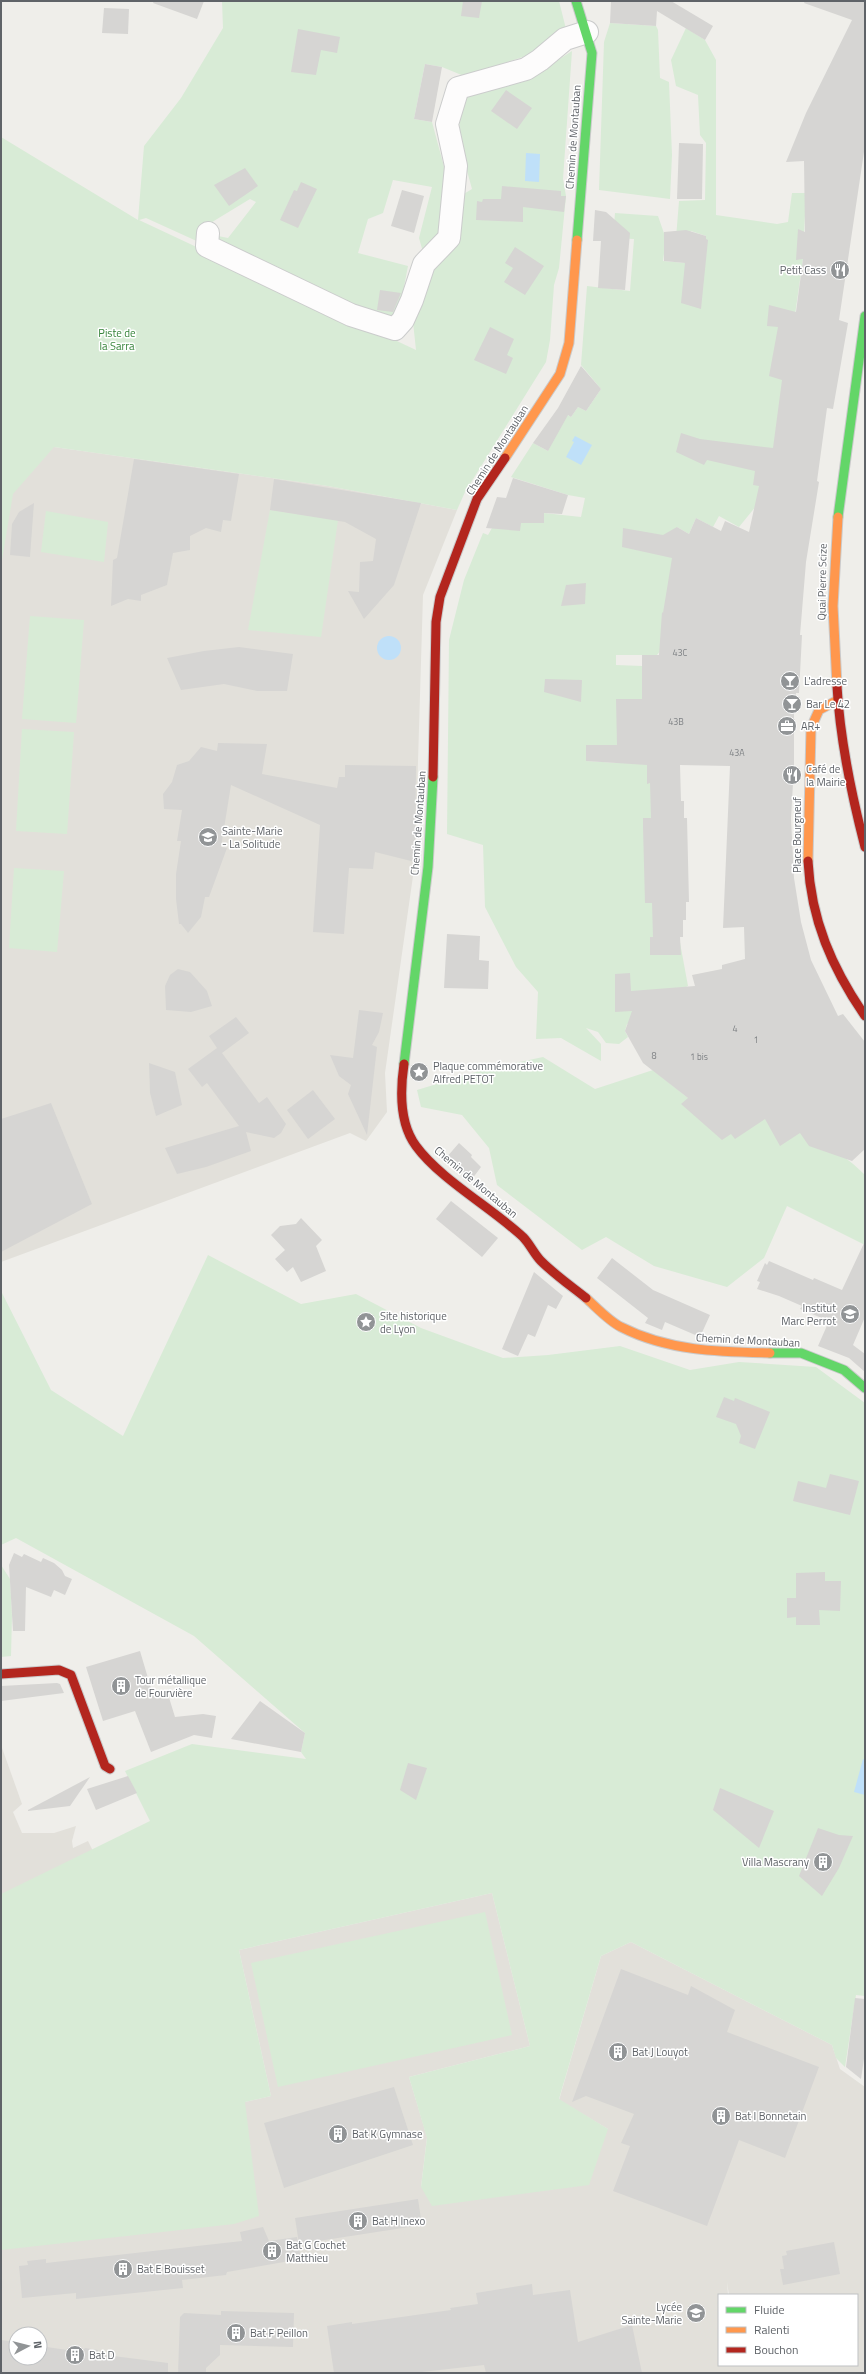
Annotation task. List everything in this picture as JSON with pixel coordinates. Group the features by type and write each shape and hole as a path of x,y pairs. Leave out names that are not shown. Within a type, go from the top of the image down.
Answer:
{"street":[{"name":"Chemin de Montauban","path":"576,1 587,32 592,53 572,327 566,358 551,390 477,499 440,597 436,622 437,664 429,853 404,1052 401,1084 402,1107 408,1130 416,1146 435,1166 524,1238 541,1261 620,1327 664,1344 705,1351 801,1353 844,1370 865,1388"},
{"path":"208,233 207,246 351,315 395,329 403,320 412,300 424,264 449,238 456,166 446,124 458,88 526,69 540,60 565,39 587,32"},
{"name":"Quai Pierre Scize","path":"865,316 837,522 833,606 836,701 850,790 865,847"},
{"name":"Place Bourgneuf","path":"836,701 821,707 814,717 811,739 807,861 816,919 830,959 851,996 865,1016"},
{"path":"1,1674 60,1670 71,1675 106,1766 110,1769"}],"shaded area":[{"name":"Sainte-Marie - La Solitude","path":"1,442 54,447 328,486 457,510 423,595 415,862 385,1073 387,1112 366,1141 350,1133 1,1262"},
{"path":"1,1745 22,1804 13,1812 22,1833 54,1833 76,1826 72,1841 73,1848 88,1841 93,1851 1,1895"},
{"path":"492,1893 530,2046 409,2077 427,2137 421,2187 608,2129 559,2100 601,1956 631,1942 832,2045 840,2069 865,2087 865,2373 188,2373 188,2371 178,2369 178,2373 1,2373 1,2249 245,2102 271,2096 239,1950"}],"green space":[{"name":"Piste de la Sarra","path":"222,1 559,1 566,29 529,55 464,76 442,67 425,64 414,119 432,122 446,174 442,235 423,252 419,238 432,187 393,180 383,213 368,219 358,253 408,266 399,313 393,324 219,244 218,236 228,238 256,202 250,199 199,230 201,243 146,218 139,220 416,350 413,322 462,195 472,189 460,142 459,130 462,106 467,95 530,78 572,51 563,179 566,196 559,268 554,285 550,340 546,362 465,492 457,510 328,486 54,447 13,494 1,566 1,137 138,220 144,146 181,98 223,28"},
{"path":"610,23 656,26 658,30 660,78 669,82 672,155 670,199 599,190 604,42"},
{"path":"686,28 705,40 716,60 716,215 777,224 788,222 792,193 806,193 803,259 770,489 739,527 719,516 713,527 696,518 689,534 677,527 678,559 662,649 657,655 616,655 616,665 642,666 642,752 647,764 688,986 644,1008 645,1021 627,1024 625,1031 628,1037 619,1044 606,1043 598,1032 586,1028 601,1044 601,1061 561,1038 536,1039 538,992 516,967 485,907 483,845 447,834 449,640 464,580 483,533 488,535 492,528 521,522 544,523 544,513 581,517 585,498 568,495 511,477 533,443 548,451 550,433 566,414 571,417 578,407 586,411 601,389 581,365 587,286 630,291 634,239 613,238 615,213 658,216 666,239 663,261 685,263 706,236 691,231 686,238 676,238 679,201 705,200 706,143 700,135 698,95 676,86 671,60","holes":["586,745 616,745 618,763 586,761"]},
{"path":"270,510 338,520 321,637 248,630"},
{"path":"46,511 108,522 104,562 41,552"},
{"path":"30,616 84,620 76,723 22,719"},
{"path":"22,729 74,732 67,834 16,831"},
{"path":"14,868 64,871 57,952 9,948"},
{"path":"543,1057 595,1089 653,1070 732,1133 764,1118 805,1135 831,1148 865,1175 865,1245 787,1206 764,1258 727,1287 654,1266 606,1237 582,1250 497,1185 489,1148 462,1115 421,1107 417,1090 483,1070"},
{"path":"208,1255 301,1304 356,1294 421,1328 503,1358 548,1355 620,1346 690,1370 739,1362 816,1367 865,1403 865,1996 856,1995 845,2067 836,2058 832,2045 631,1942 601,1956 559,2099 608,2129 589,2185 432,2206 421,2187 427,2138 409,2077 530,2046 492,1893 239,1950 271,2096 245,2102 259,2216 234,2224 1,2250 1,1894 150,1821 125,1771 192,1744 306,1759 301,1752 305,1733 194,1636 16,1538 1,1545 1,1291 51,1390 123,1436"},
{"path":"1,1565 10,1579 12,1616 11,1656 1,1657"},
{"path":"485,1912 512,2035 278,2087 251,1963"}],"water":[{"path":"526,153 540,154 539,182 525,181"},
{"path":"575,436 592,445 581,465 566,457 574,442 572,441"},
{"path":"389,636 397,640 401,648 397,656 389,660 381,656 377,648 381,640"},
{"path":"863,1759 865,1760 865,1795 854,1792"}],"building":[{"path":"154,1 204,1 197,19 153,3"},
{"path":"463,1 482,1 479,18 461,16"},
{"path":"611,1 671,1 713,26 705,40 657,11 656,26 610,23"},
{"path":"805,1 865,1 865,145 839,320 848,323 833,409 827,408 817,481 819,482 806,562 800,635 802,635 799,693 796,693 794,714 794,765 791,819 794,878 801,922 811,960 838,1016 843,1014 865,1042 865,1149 852,1161 809,1146 800,1133 780,1146 765,1119 735,1139 731,1134 722,1140 681,1104 688,1098 643,1063 625,1031 632,1011 615,1012 615,974 630,973 631,991 695,986 692,975 722,969 722,965 745,959 744,927 723,928 730,766 680,765 681,801 684,801 684,818 687,818 689,902 686,902 686,920 683,920 683,937 680,937 681,955 650,955 650,937 653,937 652,903 645,903 643,827 643,818 651,818 650,783 647,784 647,765 586,761 586,745 617,745 616,699 642,699 642,655 659,655 662,612 663,613 672,558 622,547 623,528 663,535 677,527 689,534 696,518 721,531 725,521 749,532 759,486 753,485 755,471 707,460 704,465 676,452 681,433 700,439 773,448 782,380 769,376 778,327 767,326 769,305 796,312 803,259 796,260 798,229 805,232 804,161 786,162 806,113 852,20 804,3"},
{"path":"104,8 129,9 128,34 102,33"},
{"path":"298,29 340,37 337,53 321,50 316,75 291,72"},
{"path":"425,64 442,67 432,122 414,119"},
{"path":"506,90 532,108 517,129 491,111"},
{"path":"679,143 703,144 702,199 677,199"},
{"path":"245,168 258,186 229,206 214,185"},
{"path":"301,182 317,189 298,228 280,220 294,190 297,191"},
{"path":"502,186 561,191 561,196 566,196 564,212 523,207 523,222 476,220 477,201 482,202 483,199 501,199"},
{"path":"402,190 424,196 414,233 391,226"},
{"path":"595,210 606,212 630,233 625,290 598,288 601,241 593,241"},
{"path":"686,230 706,236 706,239 708,240 701,309 681,303 685,263 664,261 664,232"},
{"path":"515,247 544,266 525,295 504,282 513,268 505,263"},
{"path":"380,290 401,293 393,312 377,310"},
{"path":"490,327 514,339 507,355 513,358 506,374 474,360"},
{"path":"581,366 601,389 586,411 578,407 571,417 568,415 548,451 533,443 558,408"},
{"path":"134,459 239,474 231,521 223,520 221,532 206,528 190,536 190,550 173,553 167,585 141,595 141,601 128,599 111,606 113,560 117,558"},
{"path":"513,478 568,495 562,514 544,513 544,523 521,523 520,531 486,528 497,497 506,498"},
{"path":"274,479 421,503 394,585 364,619 348,591 359,592 360,562 373,561 376,539 345,522 270,510"},
{"path":"34,503 30,557 10,555 12,524 19,512"},
{"path":"586,583 585,604 561,606 566,585"},
{"path":"239,647 293,654 287,691 257,691 224,684 181,690 167,658 204,651"},
{"path":"545,679 582,680 581,702 544,692"},
{"path":"218,743 267,744 262,774 337,788 339,777 345,777 345,765 416,766 415,862 375,852 373,869 349,868 344,934 313,932 320,825 231,785 221,847 227,848 209,897 205,897 201,917 188,933 181,924 179,924 176,899 176,874 181,841 177,841 182,810 164,809 163,794 172,782 177,765 189,761 201,747 217,751"},
{"path":"447,934 480,936 479,960 489,961 488,989 444,988"},
{"path":"178,969 190,972 207,991 212,1006 191,1012 166,1010 165,986 170,975"},
{"path":"359,1010 383,1013 379,1032 372,1045 377,1047 367,1135 348,1094 351,1085 339,1076 330,1055 353,1058"},
{"path":"236,1017 249,1033 222,1053 259,1103 267,1097 286,1124 281,1133 274,1138 246,1132 251,1151 206,1167 177,1174 165,1148 239,1126 207,1083 202,1087 188,1069 217,1048 209,1036"},
{"path":"149,1063 175,1072 182,1105 156,1116 150,1093"},
{"path":"313,1090 335,1119 308,1139 287,1110"},
{"path":"51,1103 92,1204 1,1252 1,1119"},
{"path":"459,1143 472,1155 471,1157 481,1167 472,1179 446,1158"},
{"path":"451,1201 498,1238 482,1257 436,1219"},
{"path":"301,1218 322,1240 316,1246 326,1271 301,1282 293,1267 287,1272 275,1259 285,1250 271,1235 280,1226 296,1224"},
{"path":"865,1241 865,1317 853,1345 865,1354 865,1372 849,1358 818,1346 829,1321 800,1309 802,1306 779,1296 757,1289 760,1282 757,1281 765,1263 767,1265 769,1261 813,1280 814,1278 842,1290"},
{"path":"612,1258 653,1290 710,1315 700,1337 665,1322 662,1330 645,1323 648,1318 597,1278"},
{"path":"534,1272 563,1296 556,1309 548,1305 535,1337 528,1334 518,1356 502,1349"},
{"path":"724,1397 734,1401 735,1398 770,1412 755,1449 739,1443 741,1436 736,1424 716,1417"},
{"path":"830,1474 859,1481 850,1515 793,1501 798,1481 826,1488"},
{"path":"14,1553 22,1557 24,1554 41,1562 43,1558 54,1563 62,1570 65,1576 72,1579 65,1595 54,1590 51,1597 26,1587 25,1631 13,1631 9,1565"},
{"path":"825,1572 825,1581 841,1581 840,1611 819,1610 820,1625 796,1625 796,1617 787,1618 787,1598 796,1598 796,1573"},
{"path":"140,1651 153,1695 167,1691 175,1717 203,1714 216,1716 212,1738 194,1735 151,1752 135,1711 103,1721 86,1667"},
{"path":"60,1684 64,1693 1,1701 1,1686"},
{"path":"260,1701 305,1733 301,1752 231,1739"},
{"path":"408,1763 427,1768 416,1800 400,1790"},
{"path":"128,1776 137,1793 96,1810 87,1789"},
{"path":"90,1777 70,1806 28,1811 28,1810"},
{"path":"720,1788 774,1811 759,1848 713,1810"},
{"name":"Villa Mascrany","path":"818,1828 839,1835 853,1836 839,1868 822,1896 799,1876"},
{"name":"Bat I Bonnetain","path":"621,1969 688,1995 691,1986 735,2010 727,2032 819,2067 785,2158 739,2140 707,2226 613,2191 630,2146 621,2143 634,2114 586,2096 572,2102"},
{"path":"855,1998 865,1999 865,2052 861,2079 846,2067"},
{"name":"Bat K Gymnase","path":"394,2087 413,2145 284,2188 264,2123"},
{"name":"Bat H Inexo","path":"418,2199 422,2225 299,2244 295,2218"},
{"name":"Bat E Bouisset","path":"263,2227 269,2241 297,2237 301,2259 227,2272 226,2275 182,2280 183,2288 76,2299 76,2293 22,2298 19,2266 28,2265 27,2261 46,2259 46,2263 242,2241 240,2232"},
{"path":"834,2242 840,2274 783,2285 780,2269 784,2269 782,2256 787,2255 786,2251"},
{"path":"532,2284 533,2295 570,2290 578,2342 632,2325 642,2373 486,2373 484,2365 413,2373 334,2373 327,2326 352,2322 352,2324 451,2310 450,2308 478,2304 476,2293"},
{"name":"Bat F Peillon","path":"221,2311 294,2313 293,2347 220,2345 220,2355 206,2368 206,2373 178,2373 180,2317 184,2313 221,2315"},
{"name":"Bat D","path":"1,2340 8,2341 8,2366 48,2366 48,2347 81,2352 85,2348 98,2350 98,2354 168,2363 168,2373 1,2373"}],"traffic: fast":[{"path":"576,1 592,53 577,240"},
{"path":"838,517 865,316"},
{"path":"404,1064 428,867 433,777"},
{"path":"770,1353 801,1353 844,1370 865,1388"}],"traffic: slow":[{"path":"505,458 560,374 569,343 577,240"},
{"path":"837,686 833,606 838,517"},
{"path":"808,861 811,728 819,710 836,701"},
{"path":"586,1298 603,1314 621,1327 657,1341 694,1349 770,1353"}],"traffic: jam":[{"path":"433,777 436,622 440,597 477,499 505,458"},
{"path":"837,686 838,706 847,767 865,847"},
{"path":"808,861 814,903 825,943 843,980 865,1016"},
{"path":"404,1064 402,1106 406,1127 416,1146 426,1158 452,1182 523,1237 541,1261 557,1276 586,1298"},
{"path":"1,1674 59,1670 71,1675 105,1766 110,1769"}],"place":[{"name":"Petit Cass","path":"840,270"},
{"name":"L'adresse","path":"790,681"},
{"name":"Bar Le 42","path":"792,704"},
{"name":"AR+","path":"787,726"},
{"name":"Café de la Mairie","path":"792,775"},
{"name":"Sainte-Marie - La Solitude","path":"208,837"},
{"name":"Plaque commémorative Alfred PETOT","path":"419,1072"},
{"name":"Institut Marc Perrot","path":"850,1314"},
{"name":"Site historique de Lyon","path":"366,1322"},
{"name":"Tour métallique de Fourvière","path":"121,1686"},
{"name":"Villa Mascrany","path":"823,1862"},
{"name":"Bat J Louyot","path":"618,2052"},
{"name":"Bat I Bonnetain","path":"721,2116"},
{"name":"Bat K Gymnase","path":"338,2134"},
{"name":"Bat H Inexo","path":"358,2221"},
{"name":"Bat G Cochet Matthieu","path":"272,2251"},
{"name":"Bat E Bouisset","path":"123,2269"},
{"name":"Lycée Sainte-Marie","path":"696,2313"},
{"name":"Bat F Peillon","path":"236,2333"},
{"name":"Bat D","path":"75,2355"}]}
